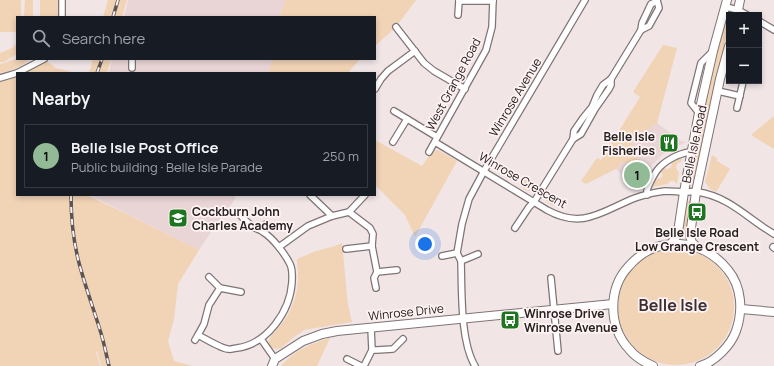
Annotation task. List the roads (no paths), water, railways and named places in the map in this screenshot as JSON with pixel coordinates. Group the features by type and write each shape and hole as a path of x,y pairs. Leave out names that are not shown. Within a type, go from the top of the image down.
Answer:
{"street":[{"path":"62,0 62,16"},
{"path":"458,15 459,0 493,1"},
{"name":"Winrose Avenue","path":"457,253 462,224 469,199 585,0"},
{"path":"515,228 534,202 573,139 574,131 583,118 593,108 597,94 603,85 611,79 641,30 642,23 652,4 657,0"},
{"path":"738,12 740,0"},
{"name":"West Grange Road","path":"429,152 486,50 492,26 493,1"},
{"path":"726,3 737,12"},
{"name":"Belle Isle Road","path":"671,244 678,232 691,152 713,51 726,3"},
{"path":"762,24 774,30"},
{"path":"396,27 424,63 434,71 465,89"},
{"name":"Belle Isle Road","path":"696,246 692,243 690,235 696,192 729,48"},
{"path":"376,88 388,71 415,51"},
{"path":"19,72 42,60"},
{"path":"132,60 132,68"},
{"path":"0,78 16,73"},
{"path":"738,108 743,84"},
{"path":"718,91 740,96"},
{"name":"Winrose Crescent","path":"394,111 484,171 559,216 578,219 587,218 636,198 663,191 696,192 718,197 774,234"},
{"path":"393,142 407,119"},
{"path":"647,195 647,188 659,167 678,155 691,152"},
{"path":"311,196 332,216"},
{"path":"279,248 308,226 332,216 349,212 365,196"},
{"path":"349,212 370,228 373,234 372,246 377,272 374,278 376,288"},
{"path":"220,288 209,305 204,324 196,337 228,349 244,347 261,339 274,326 282,315 292,288 291,266 285,256 263,231 254,227 240,216"},
{"path":"263,231 266,224"},
{"path":"653,366 629,350 622,340 617,330 613,304 615,291 628,266 639,256 654,248 671,244 688,244 710,253 723,263 731,273 740,297 741,309 736,332 729,344 720,354 704,365 700,366"},
{"path":"346,249 372,246"},
{"path":"442,256 457,253 461,261 463,318 467,344 471,360 475,366"},
{"path":"461,261 478,254"},
{"path":"377,272 397,270"},
{"path":"209,278 220,288 241,292"},
{"path":"551,278 558,351"},
{"name":"Winrose Drive","path":"274,362 303,341 322,334 343,330 613,304"},
{"path":"741,309 774,312"},
{"path":"364,366 372,350 371,328"},
{"path":"261,339 274,362"},
{"path":"372,350 393,349 403,340"},
{"path":"347,359 361,366"}],"railway":[{"path":"113,16 118,0"},
{"path":"97,72 102,60"},
{"path":"71,196 71,211 78,259 101,334 109,366"}],"place":[{"name":"Belle Isle Fisheries","path":"669,143"},
{"name":"Belle Isle Post Office","path":"637,175"},
{"name":"Belle Isle Road Low Grange Crescent","path":"697,212"},
{"name":"Cockburn John Charles Academy","path":"178,218"},
{"name":"Winrose Drive Winrose Avenue","path":"510,320"}],"district":[{"name":"Belle Isle","path":"673,305"}]}
